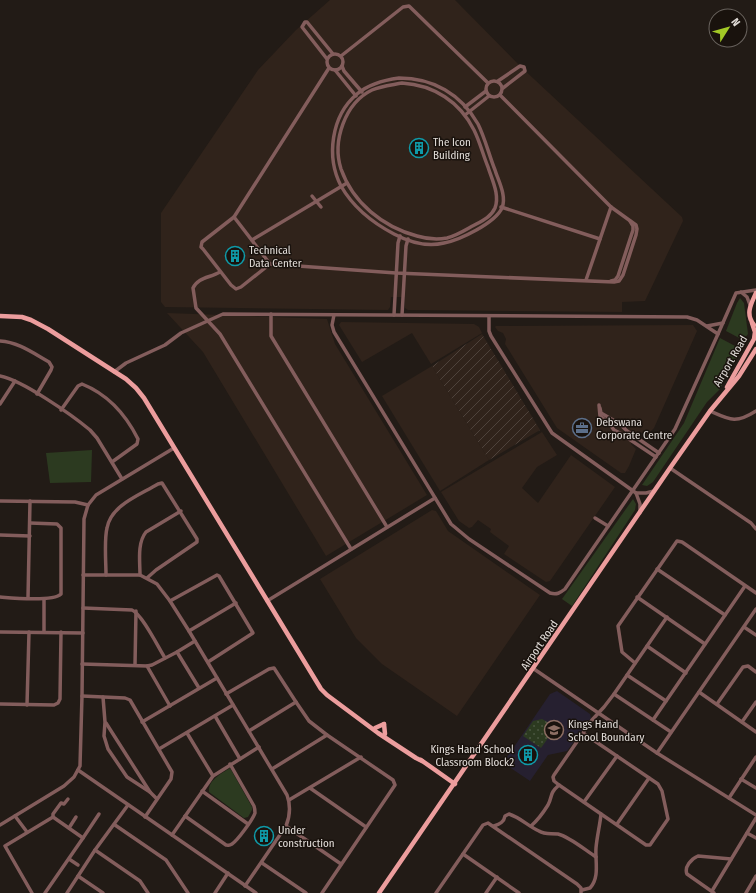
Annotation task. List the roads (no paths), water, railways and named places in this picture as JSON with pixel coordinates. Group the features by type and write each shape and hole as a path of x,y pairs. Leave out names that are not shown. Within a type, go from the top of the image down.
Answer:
{"main road":[{"path":"750,305 756,293"},
{"name":"Airport Road","path":"712,409 753,342 755,332 749,312 750,305"},
{"path":"0,316 18,317 31,320 48,329 136,388 144,398 321,689 378,733 455,784"},
{"name":"Airport Road","path":"752,323 756,328"},
{"name":"Airport Road","path":"379,893 534,669 640,512 656,491 670,468 712,409 739,376 756,349"},
{"path":"356,716 385,734 422,761"},
{"path":"375,728 384,724 385,734"}],"street":[{"path":"341,56 403,8 409,6 488,83"},
{"path":"333,54 307,22 304,23 302,25 303,28 326,59 326,64 329,68 335,70 359,100"},
{"path":"326,59 333,54 338,54 341,56"},
{"path":"341,56 344,71 365,95"},
{"path":"335,70 342,66"},
{"path":"465,115 489,96 495,97 500,95 503,88 525,71 524,67 520,66 498,81 492,80 488,83 486,86 486,91 489,96"},
{"path":"329,68 234,217 204,240 202,244 202,249 233,288 238,289 270,264 396,273 618,282 621,279 621,274 638,231 636,225 611,207 500,95"},
{"path":"408,78 439,86 453,95 466,107 478,125 500,183 502,207 497,214 490,221 454,241 432,245 400,237 371,220 357,207 342,186 335,170 333,154 333,141 340,116 356,95 369,86 383,81 408,78"},
{"path":"498,81 503,88"},
{"path":"411,84 422,86 443,95 452,101 465,115 475,132 494,185 497,201 493,213 462,232 448,238 426,238 409,234 382,222 373,214 364,205 348,183 340,167 339,143 344,120 350,110 365,95 372,90 391,85 411,84"},
{"path":"461,110 486,91"},
{"path":"252,240 348,183"},
{"path":"312,196 321,207"},
{"path":"496,206 600,239"},
{"path":"586,280 611,207"},
{"path":"234,217 270,264"},
{"path":"394,315 398,243 402,231"},
{"path":"402,315 406,246 409,234"},
{"path":"220,272 202,278 195,284 193,288 196,308 220,334 351,549"},
{"path":"334,315 332,325 334,332 454,527 554,595 559,594 565,588 608,526 634,492 679,422 734,296 736,293 756,290"},
{"path":"740,292 747,297 750,305"},
{"path":"114,372 126,363 165,345 180,332 223,314 687,317 694,318 718,334"},
{"path":"271,314 271,336 388,527"},
{"path":"489,316 491,336 549,430 634,492 640,504 640,512"},
{"path":"706,326 723,323"},
{"path":"0,341 7,341 19,345 49,362 52,367 51,370 37,394"},
{"path":"0,376 15,381 37,394 94,433 122,479"},
{"path":"0,404 15,381"},
{"path":"61,410 78,386 82,384 110,400 120,410 138,439 137,444 112,462"},
{"path":"656,457 614,430 609,423 600,416 598,411 600,405 602,413 620,424 626,432 659,453"},
{"path":"712,409 731,420 741,419 756,411"},
{"path":"0,825 64,786 74,777 81,760 84,519 88,505 96,495 174,448"},
{"path":"670,468 751,523 756,529"},
{"path":"106,575 107,528 114,513 119,508 162,483 181,511 197,539 197,542 156,570 147,578"},
{"path":"634,492 646,493 656,491"},
{"path":"267,600 435,498"},
{"path":"0,501 75,502 88,505"},
{"path":"28,598 30,502"},
{"path":"140,575 142,537 146,532 181,511"},
{"path":"595,518 608,526"},
{"path":"0,598 44,599 56,598 61,594 61,528 57,524 30,523"},
{"path":"0,535 30,536"},
{"path":"635,663 622,652 618,628 619,623 676,542 680,541 756,593"},
{"path":"657,569 725,615"},
{"path":"170,601 217,574 236,603 253,633 208,662"},
{"path":"83,575 140,575 157,584 170,601 208,662 289,800 290,815 286,826 245,886"},
{"path":"653,720 745,586"},
{"path":"637,597 705,644"},
{"path":"44,599 44,632"},
{"path":"189,631 236,603"},
{"path":"83,608 136,611 165,658"},
{"path":"657,753 756,609"},
{"path":"135,665 136,611"},
{"path":"583,733 660,787 668,816 667,822 649,845 646,845 559,786 554,781 553,777 583,733 592,720 614,694 666,617"},
{"path":"744,627 756,635"},
{"path":"0,632 83,633"},
{"path":"27,705 29,632"},
{"path":"0,704 54,705 58,703 60,700 61,632"},
{"path":"82,664 147,666 177,652 195,641"},
{"path":"647,646 686,673"},
{"path":"177,652 199,688"},
{"path":"147,666 170,706"},
{"path":"717,704 743,667 748,666 756,672"},
{"path":"226,694 269,669 274,668 309,721 395,783 394,787 322,893"},
{"path":"534,669 657,753 756,815"},
{"path":"627,675 666,701"},
{"path":"142,722 217,678"},
{"path":"699,692 756,732"},
{"path":"614,694 671,732"},
{"path":"82,696 128,698 172,772 171,779 146,817"},
{"path":"103,697 105,742 124,774 150,792"},
{"path":"249,731 296,702"},
{"path":"742,722 756,702"},
{"path":"159,749 233,705"},
{"path":"215,716 240,759"},
{"path":"105,722 150,792 157,799"},
{"path":"187,733 213,776"},
{"path":"272,769 327,735"},
{"path":"172,835 213,776 258,747"},
{"path":"584,802 616,756"},
{"path":"289,800 360,757"},
{"path":"729,798 756,757"},
{"path":"185,816 226,845 234,843 255,814 254,806 230,764"},
{"path":"78,770 256,893"},
{"path":"617,824 649,778"},
{"path":"741,779 756,788"},
{"path":"531,826 543,813 550,800 551,793 559,786"},
{"path":"310,788 366,827"},
{"path":"202,791 248,824"},
{"path":"54,817 53,814 60,803 64,804 68,799"},
{"path":"67,893 128,805"},
{"path":"45,893 99,814"},
{"path":"494,826 501,823 505,816 509,814 519,818 544,833 559,835 579,845 596,857"},
{"path":"436,893 484,824 490,823 577,884 582,892 590,888 595,880 601,814"},
{"path":"15,816 28,832"},
{"path":"54,817 83,838"},
{"path":"32,893 5,846 54,817"},
{"path":"69,828 76,817"},
{"path":"731,859 698,856 693,858 686,867 687,874 713,892 756,818"},
{"path":"115,825 166,860 188,893"},
{"path":"286,826 341,864"},
{"path":"747,833 756,838"},
{"path":"96,850 140,881 148,893"},
{"path":"463,854 519,893"},
{"path":"69,858 78,865"},
{"path":"262,863 306,893"},
{"path":"215,893 228,874"},
{"path":"78,876 104,893"},
{"path":"746,893 756,876"},
{"path":"486,893 497,877"}],"place":[{"name":"The Icon Building","path":"419,148"},
{"name":"Technical Data Center","path":"235,256"},
{"name":"Debswana Corporate Centre","path":"582,428"},
{"name":"Kings Hand School Boundary","path":"554,730"},
{"name":"Kings Hand School Classroom Block2","path":"528,755"},
{"name":"Under construction","path":"264,836"}]}
